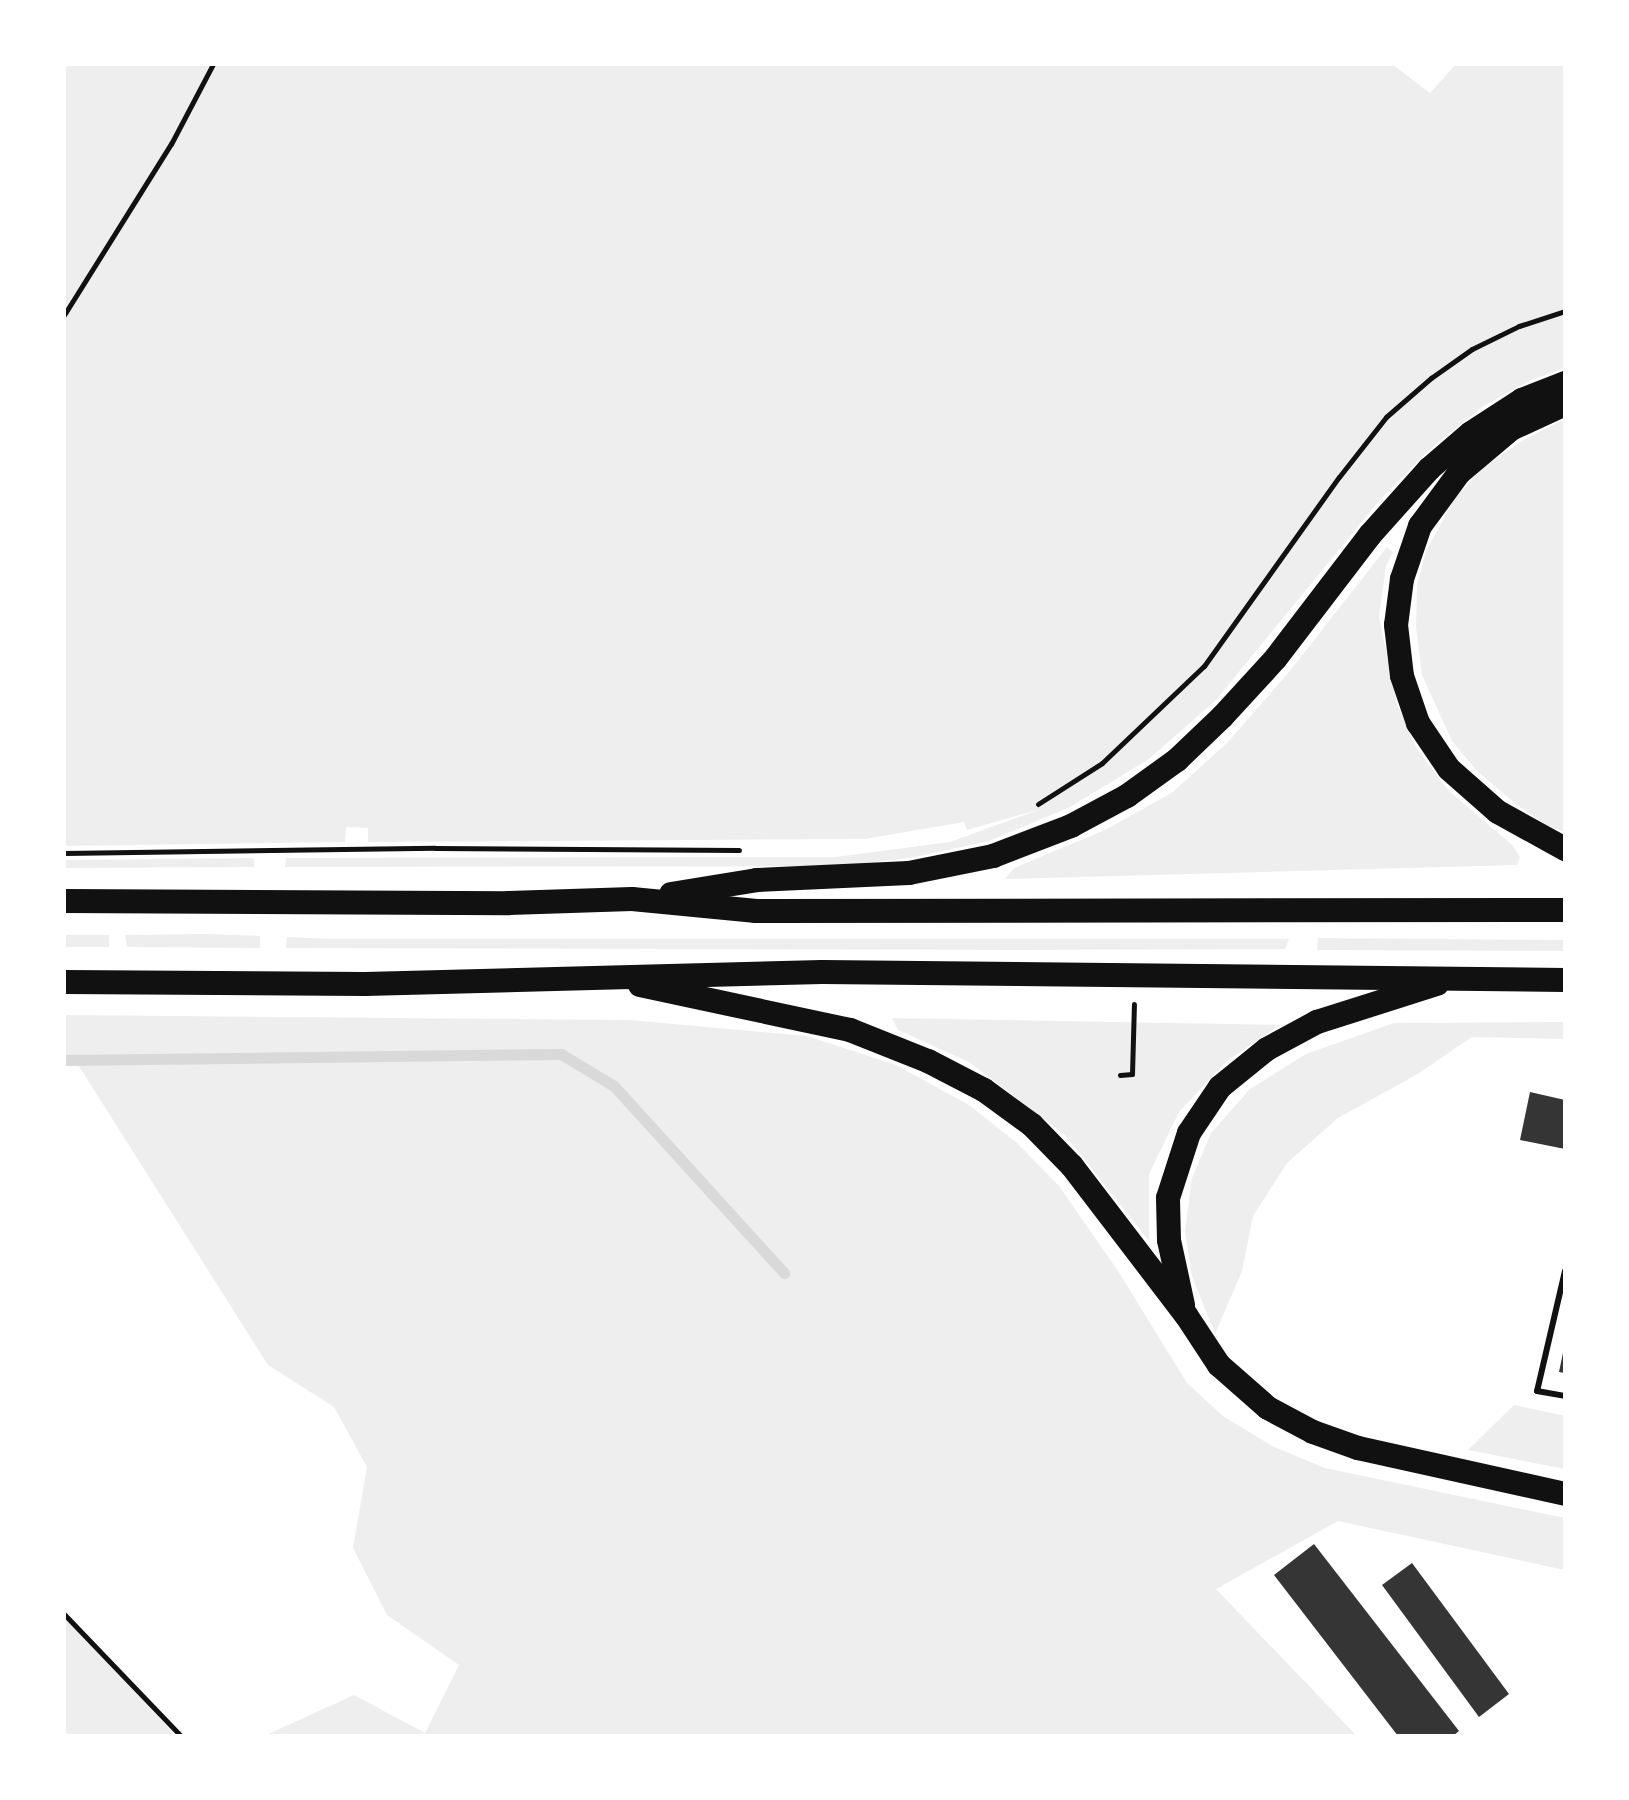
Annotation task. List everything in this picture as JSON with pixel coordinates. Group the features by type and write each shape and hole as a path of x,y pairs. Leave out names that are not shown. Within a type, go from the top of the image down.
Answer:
{"highway":[{"path":"64,901 509,903 632,899 757,880 909,873 993,856 1071,826 1127,796 1177,760 1276,658 1370,535 1429,469 1471,433 1522,400 1565,383"},
{"path":"1565,404 1511,429 1459,473 1420,526 1402,579 1396,625 1402,676 1418,723 1449,769 1498,812 1565,849"},
{"path":"632,899 756,911 1565,910"},
{"path":"64,982 365,984 822,972 1565,980"},
{"path":"1186,1315 1169,1240 1168,1198 1189,1133 1220,1087 1267,1049 1317,1022 1457,977"},
{"path":"606,978 850,1030 928,1061 984,1090 1032,1125 1072,1166 1186,1315 1219,1365 1247,1394 1288,1421 1333,1440 1392,1458 1565,1494"}],"lane":[{"path":"1565,1271 1537,1391 1565,1396"}],"path":[{"path":"64,315 171,144 213,64"},
{"path":"1029,810 1102,763 1155,716 1204,666 1339,477 1386,417 1431,378 1472,349 1519,326 1565,311"},
{"path":"64,853 435,848 752,850"},
{"path":"1120,1075 1132,1074 1136,975"},
{"path":"64,1614 181,1736"}],"shaded area":[{"path":"64,64 1392,64 1430,93 1456,64 1565,64 1565,368 1531,380 1482,407 1428,451 1378,502 1216,700 1149,759 1070,807 989,841 910,858 843,866 285,867 286,858 836,857 950,842 1041,809 967,830 964,822 864,839 368,842 368,828 346,827 345,842 64,846"},
{"path":"1565,419 1565,832 1546,825 1517,805 1477,771 1452,741 1422,675 1416,627 1417,585 1426,551 1455,498 1483,468 1523,440"},
{"path":"1387,547 1393,552 1386,566 1379,617 1397,704 1417,749 1448,790 1512,845 1520,857 1517,865 1005,879 1014,868 1107,829 1173,792 1229,741 1289,672"},
{"path":"254,858 254,867 64,868 64,860"},
{"path":"64,935 109,935 109,947 64,947"},
{"path":"125,935 260,936 260,948 127,947"},
{"path":"287,937 1289,939 1285,949 1020,950 286,948"},
{"path":"1318,938 1565,940 1565,951 1317,950"},
{"path":"64,1015 629,1020 807,1036 896,1065 969,1105 1017,1143 1059,1186 1118,1271 1187,1383 1223,1416 1272,1446 1325,1468 1565,1518 1565,1570 1338,1521 1216,1589 1357,1736 264,1736 354,1695 425,1733 459,1665 387,1615 353,1548 367,1467 334,1407 268,1365 75,1060 64,1060"},
{"path":"892,1018 1280,1025 1227,1061 1179,1112 1149,1174 1149,1241 1065,1135 969,1062 898,1030"},
{"path":"1565,1022 1565,1039 1472,1037 1416,1075 1338,1118 1287,1163 1253,1216 1242,1271 1215,1334 1192,1276 1185,1232 1192,1178 1211,1133 1250,1089 1306,1054 1394,1023"},
{"path":"1514,1405 1565,1416 1565,1469 1468,1450"},
{"path":"64,1614 176,1736 64,1736"}],"building":[{"path":"1530,1092 1565,1100 1565,1149 1520,1140"},
{"path":"1565,1348 1565,1373 1559,1372"},
{"path":"1314,1544 1459,1731 1453,1736 1398,1736 1274,1575"},
{"path":"1412,1563 1509,1694 1479,1717 1382,1585"}],"waterway":[{"path":"64,1060 561,1054 614,1086 784,1273"}]}
